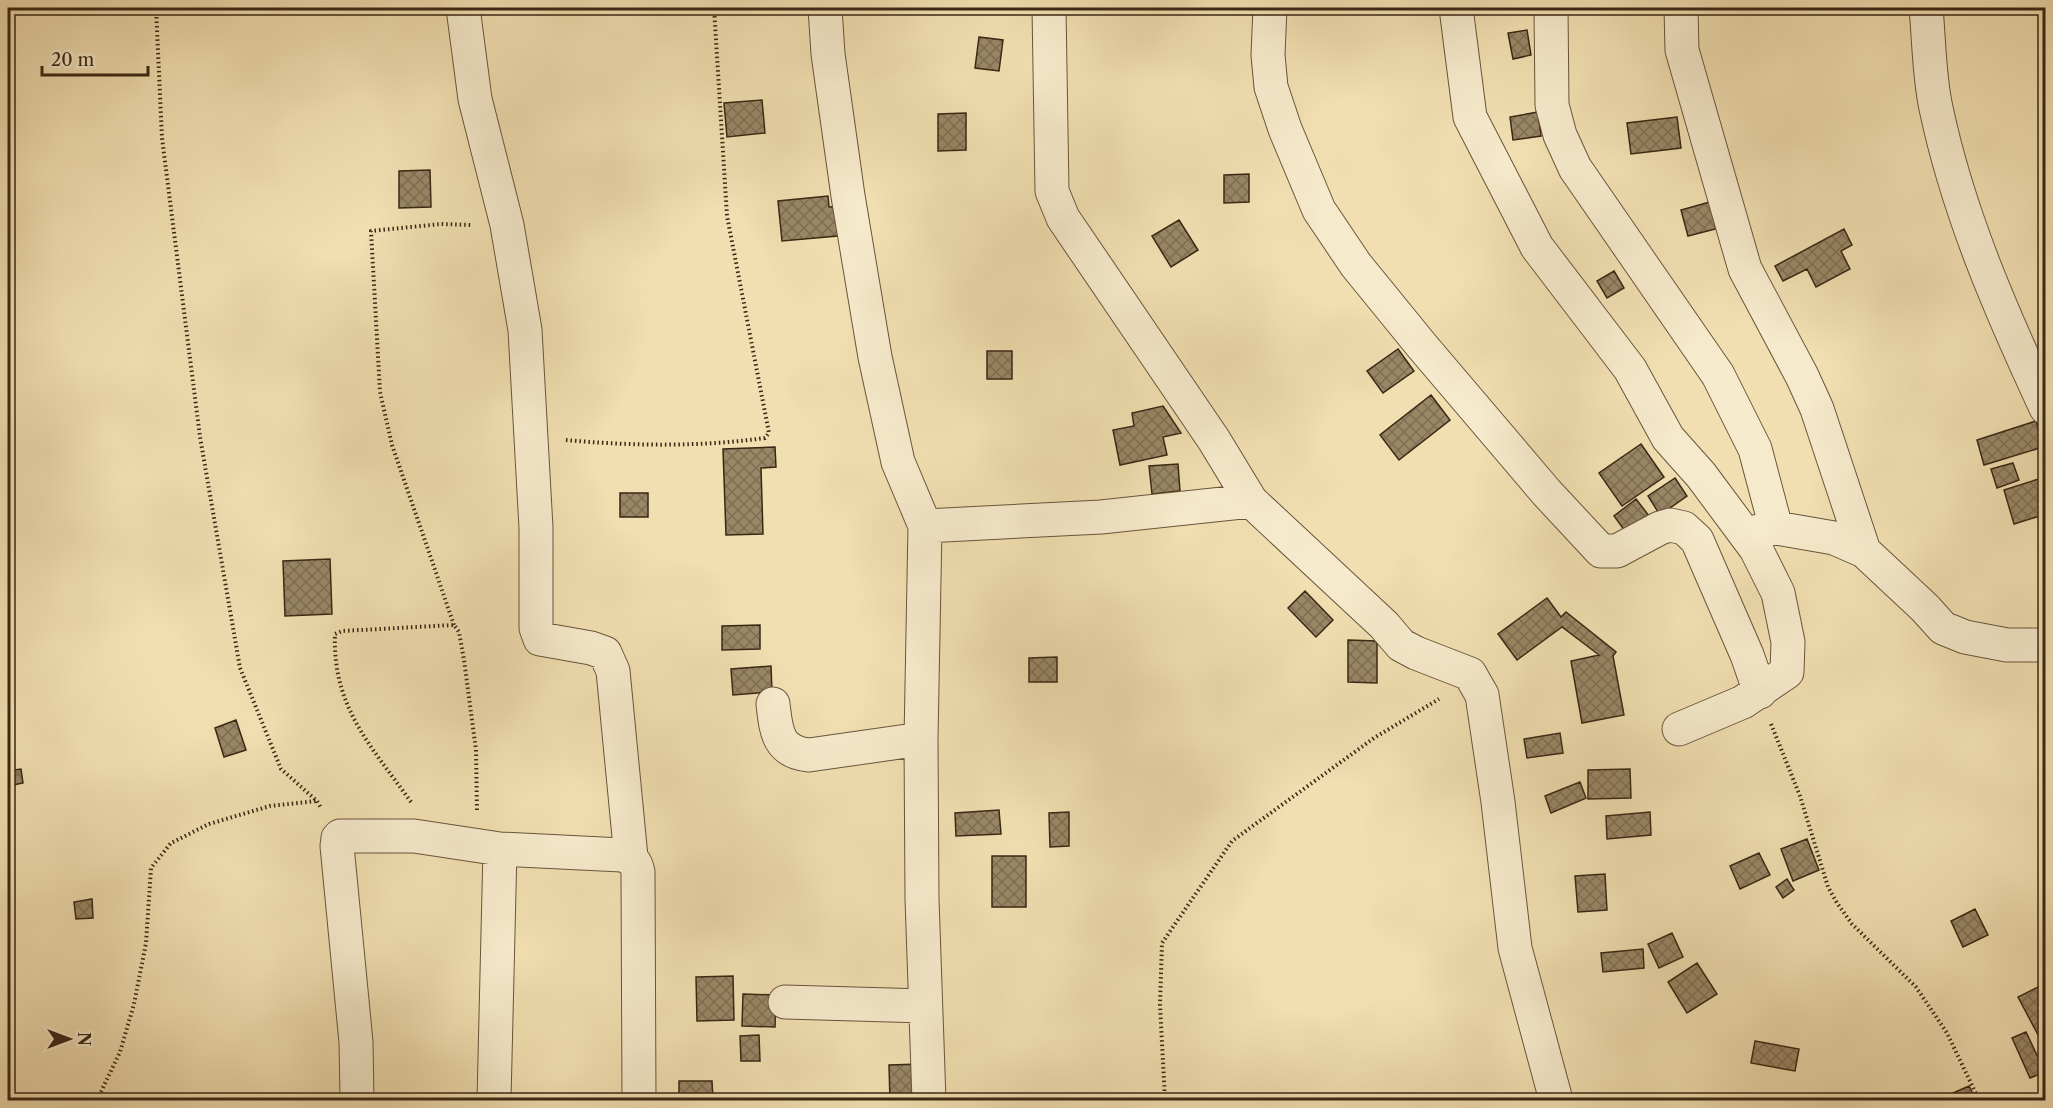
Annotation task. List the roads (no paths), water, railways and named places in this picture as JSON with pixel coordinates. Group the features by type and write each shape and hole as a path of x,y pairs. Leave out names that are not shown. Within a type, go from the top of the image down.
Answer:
{"street":[{"path":"463,8 475,99 507,225 525,330 536,528 536,628 540,639 606,653 613,671 631,857 636,863 638,872 639,1101"},
{"path":"825,8 828,54 848,196 875,357 898,462 925,526 921,740 925,1006 929,1101"},
{"path":"1049,8 1052,191 1063,218 1214,440 1251,501 1384,625 1401,645 1470,674 1482,695 1498,802 1515,948 1556,1101"},
{"path":"1270,8 1271,87 1319,210 1356,265 1546,493 1601,551 1617,551 1670,525 1684,528 1697,540 1748,655 1760,692"},
{"path":"1456,8 1470,117 1537,247 1630,369 1668,438 1701,475 1756,549 1778,593 1788,642 1787,672 1743,702 1679,729"},
{"path":"1551,8 1552,105 1560,135 1575,168 1718,375 1755,449 1776,528"},
{"path":"1681,8 1682,50 1745,269 1817,409 1864,551"},
{"path":"1926,8 1935,106 1956,187 1984,269 2046,408"},
{"path":"925,526 1101,517 1251,501"},
{"path":"1743,533 1776,528 1834,538 1864,551 1917,600 1943,628 1965,637 2007,645 2046,645"},
{"path":"773,704 775,723 780,737 787,748 798,754 809,755 921,740"},
{"path":"357,1101 356,1042 337,846 340,836 414,836 488,848 631,857"},
{"path":"488,848 494,1101"},
{"path":"785,1002 925,1006"}]}
